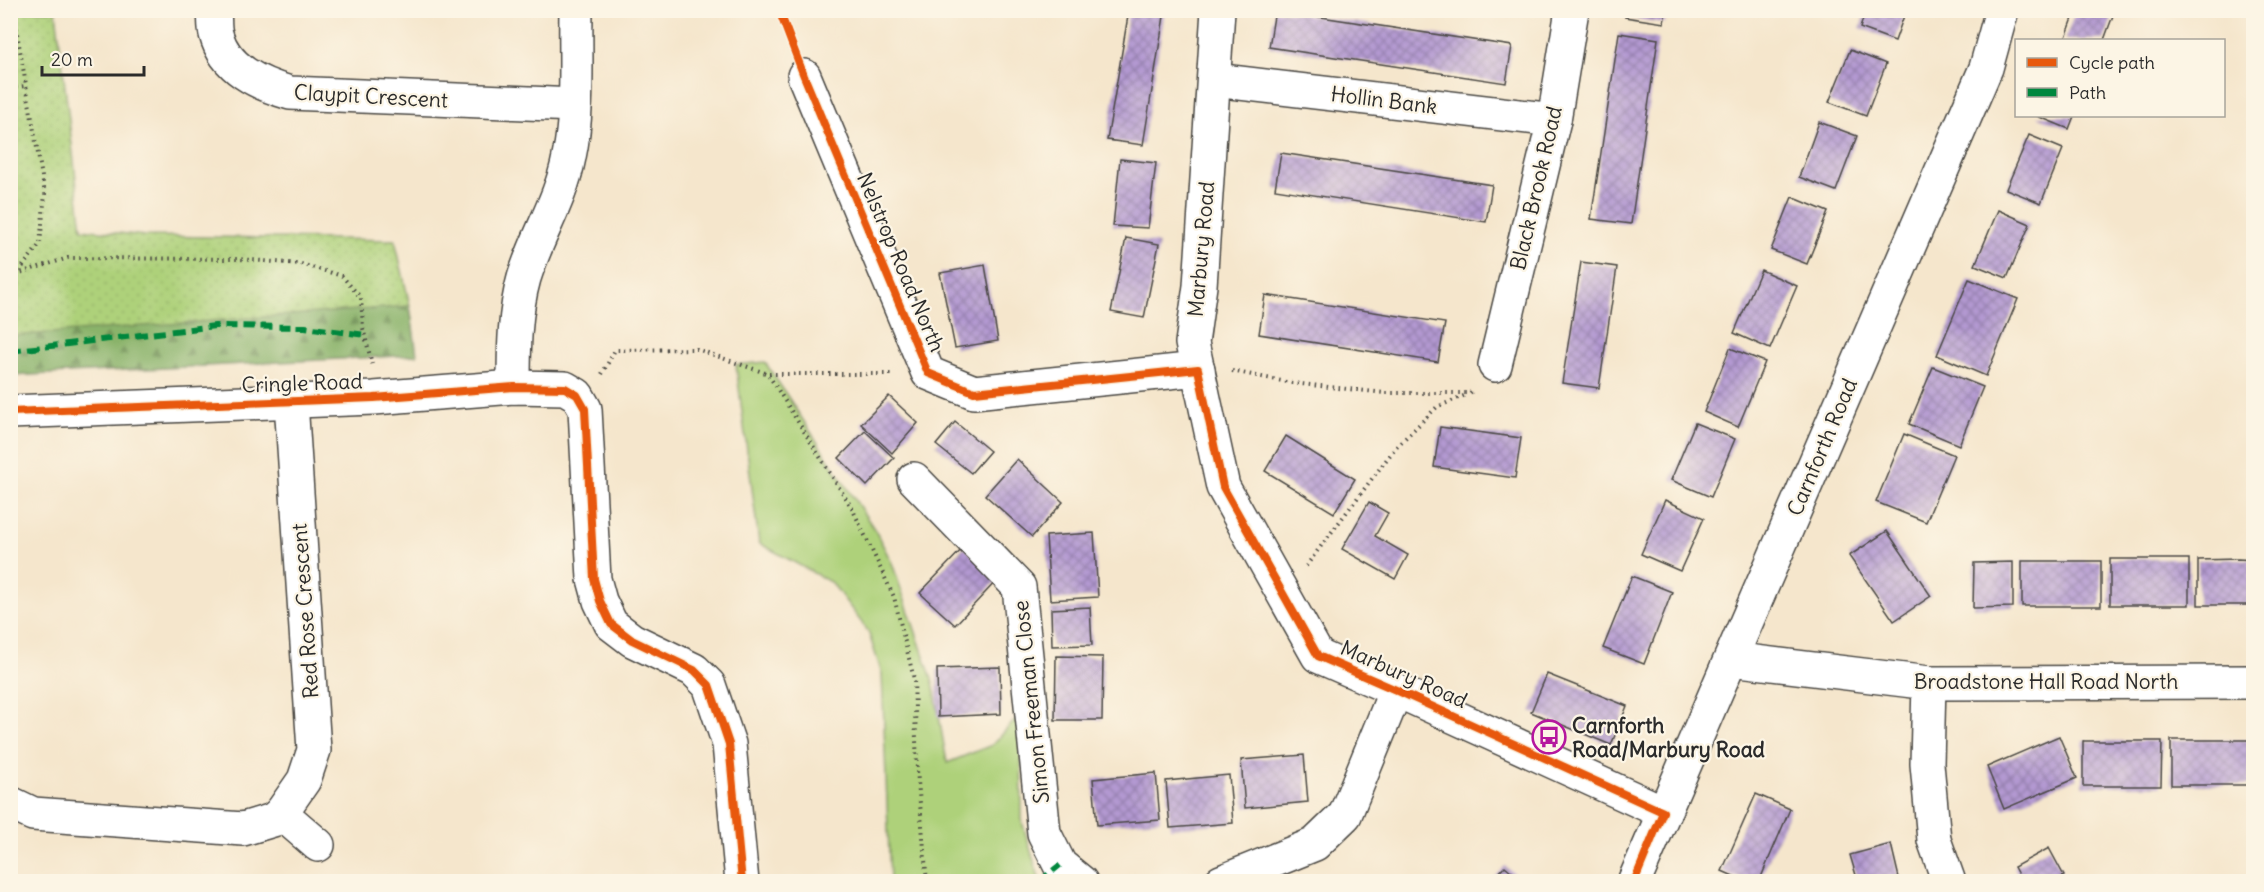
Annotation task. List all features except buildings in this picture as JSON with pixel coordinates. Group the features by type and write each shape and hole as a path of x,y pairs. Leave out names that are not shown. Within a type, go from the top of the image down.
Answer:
{"street":[{"name":"Claypit Crescent","path":"214,10 216,34 226,56 261,84 290,93 575,105"},
{"path":"514,387 514,346 518,303 525,276 560,194 570,156 575,105 576,10"},
{"name":"Marbury Road","path":"1218,10 1200,286 1192,343 1222,487 1318,656 1663,812"},
{"name":"Black Brook Road","path":"1495,365 1554,120 1572,10"},
{"name":"Carnforth Road","path":"1634,882 1986,68 2002,10"},
{"name":"Nelstrop Road North","path":"804,76 928,373 974,392 1198,369"},
{"name":"Hollin Bank","path":"1214,80 1554,120"},
{"name":"Cringle Road","path":"10,412 374,398 514,387 565,388 577,395 585,408"},
{"name":"Red Rose Crescent","path":"10,803 33,814 243,829 273,820 281,813 304,780 314,750 291,402"},
{"path":"585,408 594,579 600,601 611,624 632,640 694,670 709,685 729,744 742,882"},
{"name":"Simon Freeman Close","path":"914,479 1019,587 1044,833 1060,865 1081,882"},
{"name":"Broadstone Hall Road North","path":"1731,659 1929,683 2253,682"},
{"path":"1929,683 1927,764 1934,840 1949,882"},
{"path":"1221,882 1315,844 1345,815 1396,690"},
{"path":"281,813 318,845"}],"path":[{"path":"12,276 40,244 45,194 13,10"},
{"path":"10,88 26,86"},
{"path":"12,276 68,258 238,259 301,264 342,276 361,298 363,328 372,362 374,398"},
{"path":"585,408 615,350 697,349 768,374 928,373"},
{"path":"1284,596 1396,447 1437,407 1470,393 1495,365"},
{"path":"1198,369 1209,366 1292,383 1385,393 1470,393"},
{"path":"768,374 852,508 894,597 914,680 917,770 927,882"}],"green space":[{"path":"11,10 56,11 82,229 146,236 395,240 410,306 11,336"},
{"path":"410,306 417,355 11,376 11,335"},
{"path":"765,362 876,532 892,563 933,682 947,763 992,745 1021,714 1022,822 1040,881 890,881 882,674 868,631 832,583 759,543 736,365"}],"marked path":[{"path":"10,351 215,326 305,327 365,335"},
{"path":"1039,882 1060,865"}],"cycle path":[{"path":"779,10 804,76 928,373 974,392 1198,369 1223,487 1318,656 1663,812 1634,882"},
{"path":"10,412 374,398 514,387 565,388 577,395 585,409 594,579 600,601 611,624 632,640 694,670 709,685 729,744 742,882"}],"place":[{"name":"Carnforth Road/Marbury Road","path":"1549,737"}]}
